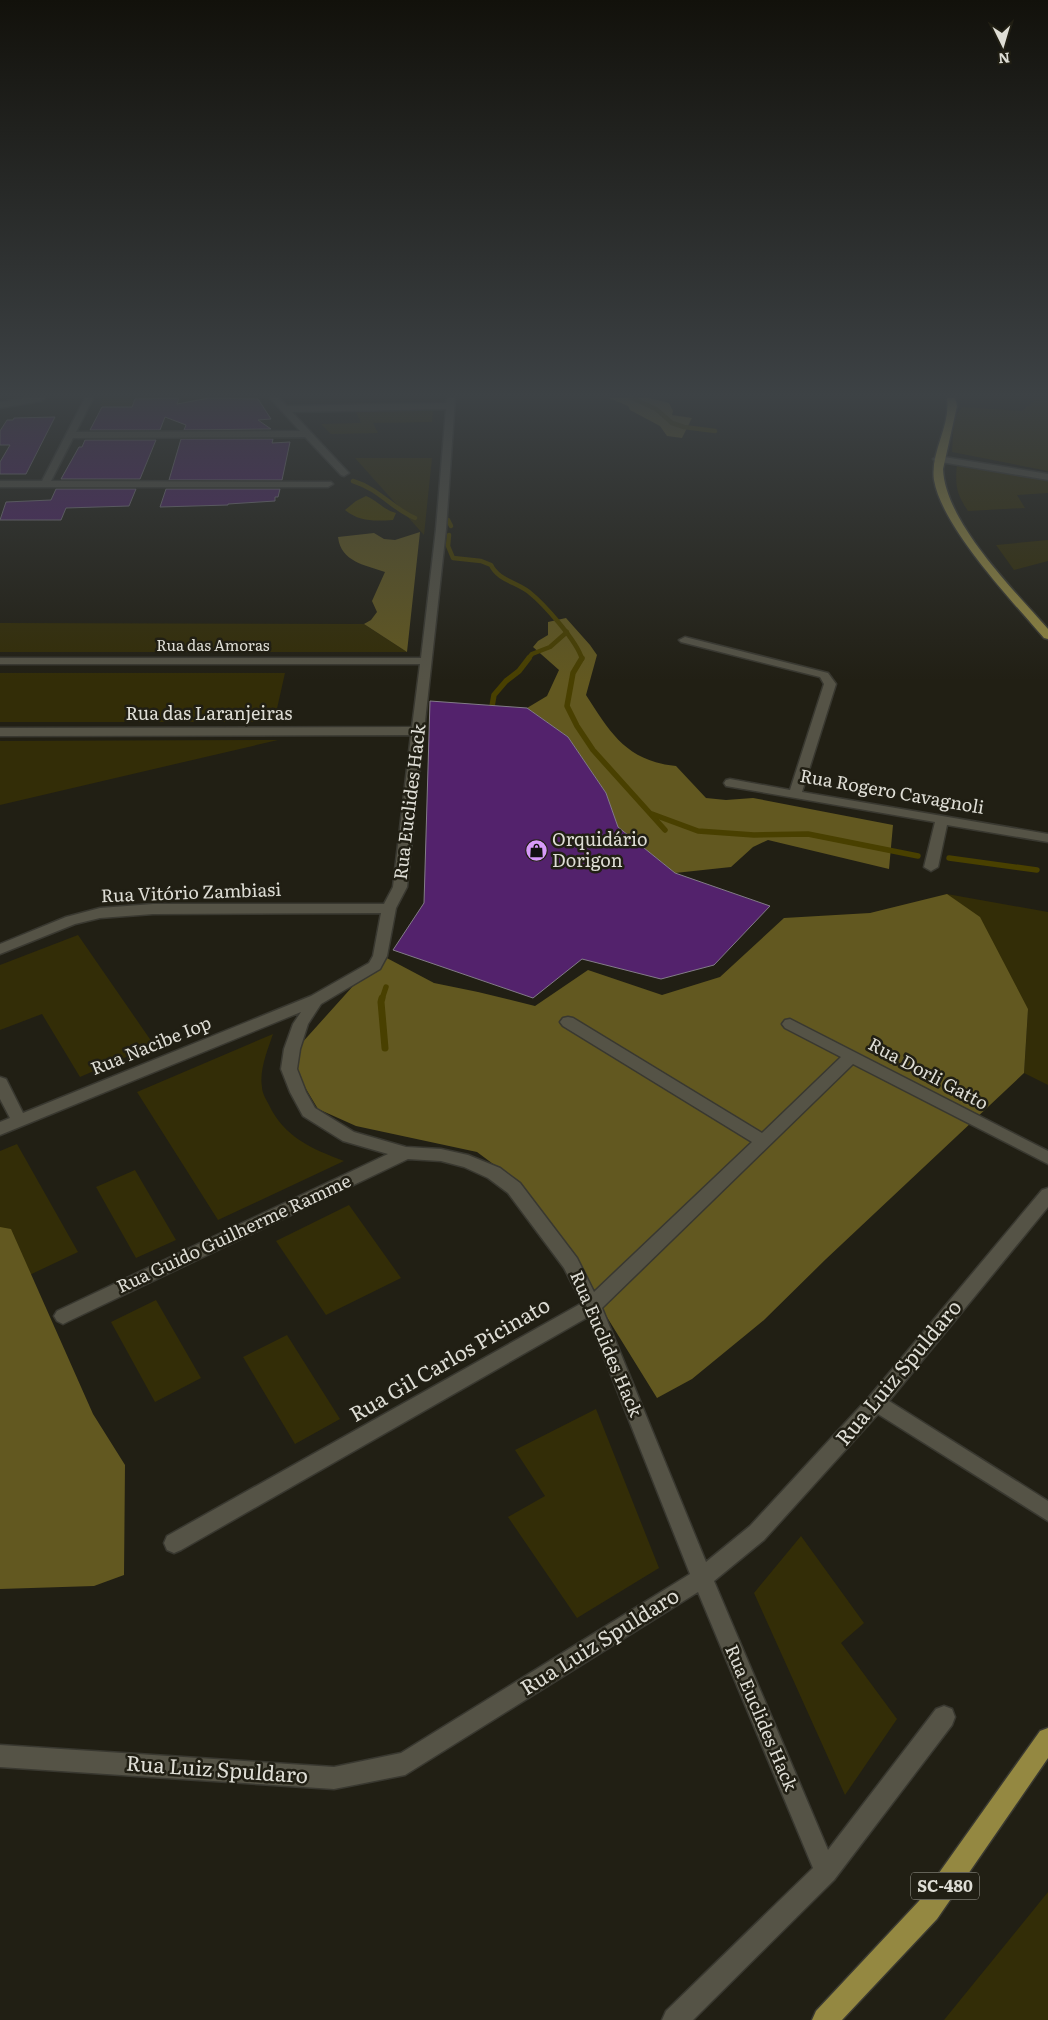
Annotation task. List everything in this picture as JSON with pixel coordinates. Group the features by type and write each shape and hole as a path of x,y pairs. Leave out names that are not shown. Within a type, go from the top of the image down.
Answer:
{"main road":[{"path":"943,492 945,501 958,524 1048,636"},
{"name":"SC-480","path":"825,2020 928,1910 1048,1739"}],"street":[{"name":"Rua Euclides Hack","path":"444,492 419,731 400,887 389,908 380,956 375,966 316,1000 301,1024 292,1049 289,1069 298,1092 309,1112 349,1137 406,1153 440,1155 468,1162 494,1173 514,1188 571,1263 592,1306 702,1578 826,1872"},
{"path":"685,640 824,675 830,684 795,794"},
{"name":"Rua das Amoras","path":"0,661 426,661"},
{"name":"Rua das Laranjeiras","path":"0,732 419,731"},
{"name":"Rua Rogero Cavagnoli","path":"730,783 1048,838"},
{"path":"931,867 942,820"},
{"name":"Rua Vitório Zambiasi","path":"0,948 71,920 100,913 153,909 389,908"},
{"name":"Rua Nacibe Iop","path":"0,1129 316,1000"},
{"path":"568,1022 763,1141"},
{"name":"Rua Dorli Gatto","path":"790,1024 1048,1158"},
{"name":"Rua Gil Carlos Picinato","path":"174,1543 592,1306 852,1056"},
{"path":"0,1082 19,1121"},
{"name":"Rua Guido Guilherme Ramme","path":"63,1316 406,1153"},
{"name":"Rua Luiz Spuldaro","path":"0,1756 334,1778 404,1764 702,1578 757,1533 876,1403 1048,1195"},
{"path":"876,1403 1048,1512"},
{"path":"675,2020 826,1872 944,1717"}],"shaded area":[{"path":"386,492 428,492 424,535"},
{"path":"958,492 1048,492 1017,495 1025,508 968,511"},
{"path":"366,496 396,513 393,520 362,519 345,510"},
{"path":"420,532 407,652 364,624 371,620 377,612 372,601 385,572 349,557 340,545 338,537 374,533 384,539 395,540"},
{"path":"1048,540 1048,561 1014,570 996,545"},
{"path":"566,618 597,655 586,695 613,733 633,752 659,763 676,766 706,798 726,800 753,798 893,825 889,869 768,840 753,847 731,867 675,873 618,827 606,793 568,737 527,708 547,696 559,670 533,647 538,641 548,635 548,622"},
{"path":"0,623 364,624 407,652 0,652"},
{"path":"0,673 285,673 274,722 0,722"},
{"path":"278,740 0,805 0,741"},
{"path":"947,894 1048,912 1048,1085 1024,1073 1028,1009"},
{"path":"947,894 980,917 1028,1009 1024,1073 826,1259 764,1320 692,1379 657,1398 566,1251 520,1184 477,1152 356,1126 318,1109 297,1074 300,1045 362,976 383,956 434,983 535,1006 588,970 662,995 720,977 784,918 870,913"},
{"path":"78,935 154,1045 80,1077 42,1014 0,1030 0,965"},
{"path":"273,1034 264,1060 261,1080 263,1092 275,1116 291,1134 300,1140 321,1152 344,1161 218,1220 137,1092"},
{"path":"17,1144 78,1252 0,1289 0,1151"},
{"path":"135,1170 176,1240 136,1258 96,1187"},
{"path":"349,1205 401,1278 326,1315 276,1241"},
{"path":"0,1227 11,1229 93,1414 125,1465 124,1575 94,1586 0,1589"},
{"path":"156,1300 201,1378 155,1402 111,1322"},
{"path":"287,1335 340,1419 295,1444 243,1357"},
{"path":"596,1409 659,1568 577,1618 508,1517 545,1496 515,1450"},
{"path":"801,1536 864,1623 841,1643 897,1719 845,1795 754,1593"},
{"path":"1048,1892 1048,2020 944,2020"}],"building":[{"path":"55,492 135,492 129,506 66,508 61,520 0,520 6,502 51,500"},
{"path":"165,492 279,492 278,497 275,497 275,501 228,505 160,507"},
{"name":"Orquidário Dorigon","path":"430,701 527,708 568,737 606,793 618,827 675,873 770,906 714,965 661,979 582,959 533,998 393,950 424,903"}],"waterway":[{"path":"376,492 415,518"},
{"path":"448,520 451,526"},
{"path":"449,535 448,546 453,558 481,561 491,565 498,574 529,592 543,605 566,633"},
{"path":"528,659 532,654 550,647 566,633"},
{"path":"566,633 582,658"},
{"path":"491,712 494,695 506,681 519,671 529,658"},
{"path":"582,658 573,673 567,706 577,726 593,750 665,830"},
{"path":"652,814 698,831 754,835 808,834 918,856"},
{"path":"949,858 1037,870"},
{"path":"382,999 386,987"},
{"path":"382,998 385,1048"}],"place":[{"name":"Orquidário Dorigon","path":"536,850"}]}
